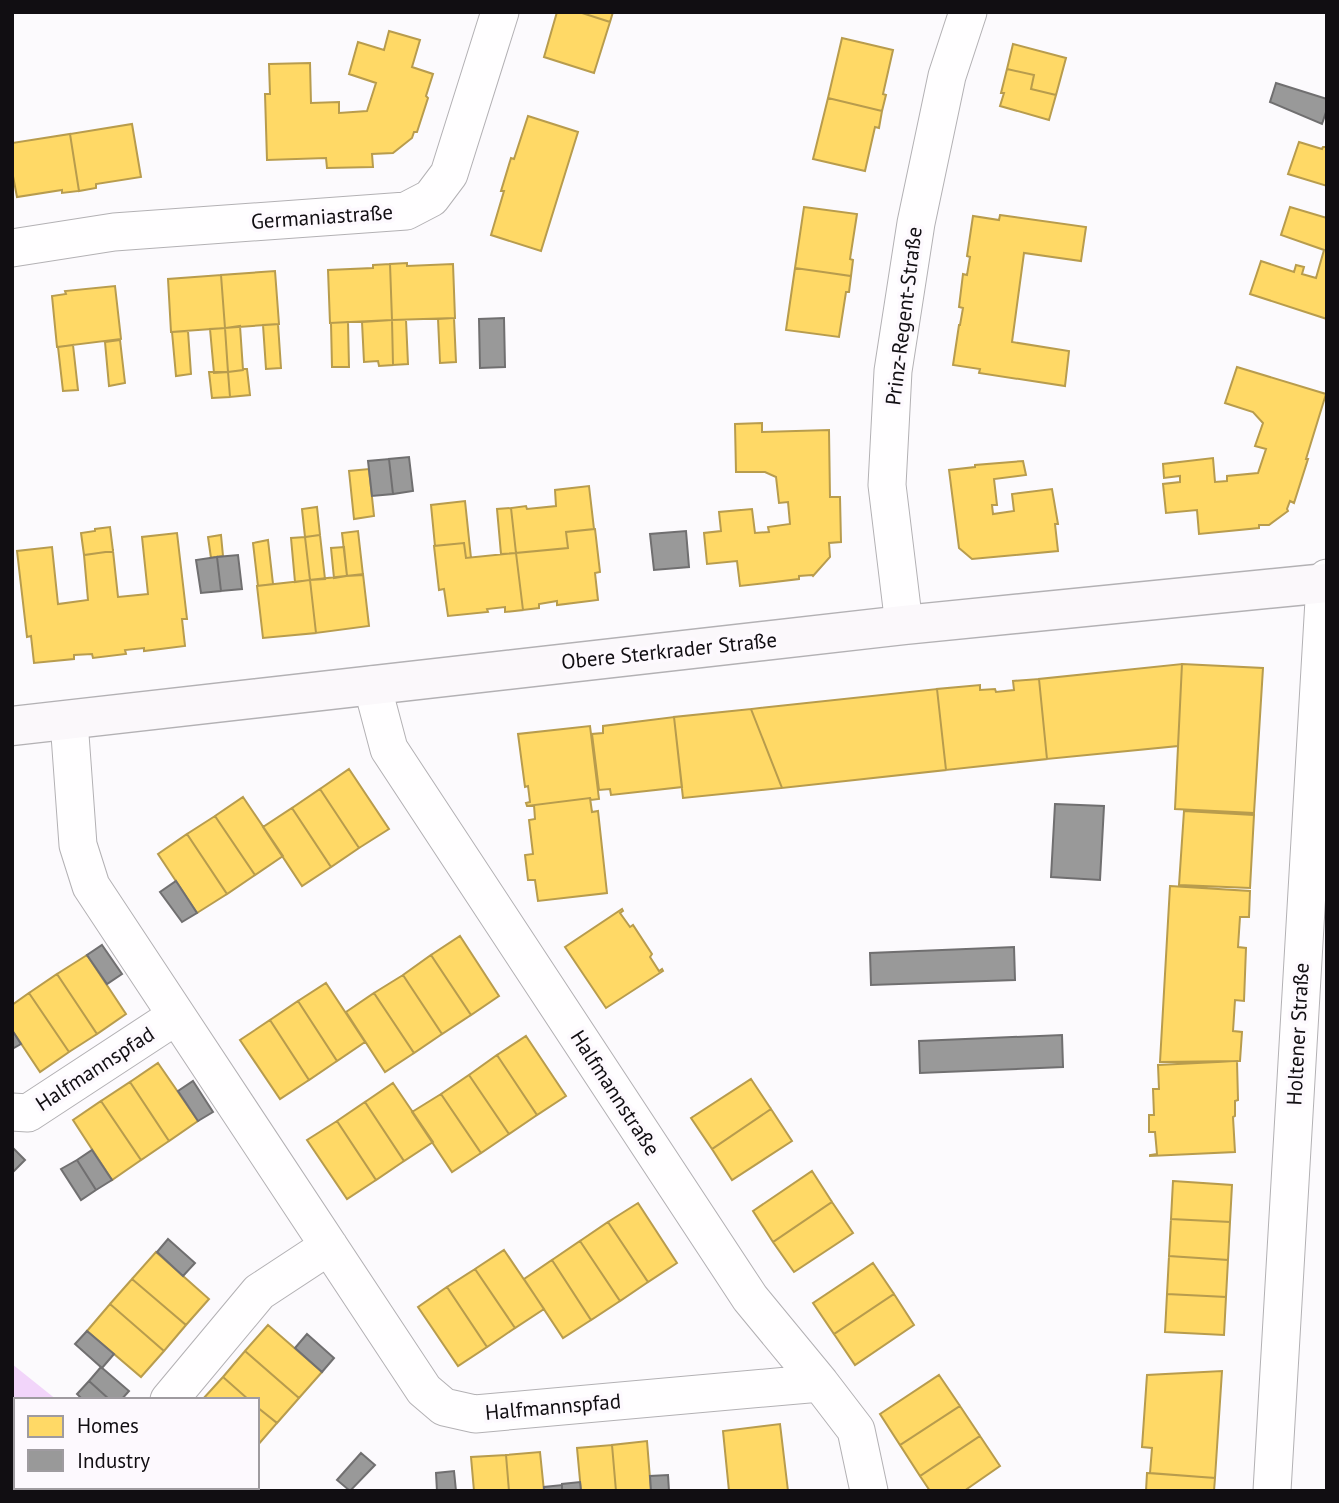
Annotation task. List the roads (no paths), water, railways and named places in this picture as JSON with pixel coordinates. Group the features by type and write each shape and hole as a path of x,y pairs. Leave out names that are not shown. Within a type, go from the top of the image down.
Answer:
{"street":[{"name":"Germaniastraße","path":"12,248 114,232 406,211 431,198 449,174 500,12"},
{"name":"Prinz-Regent-Straße","path":"904,625 887,485 893,371 916,223 947,76 968,12"},
{"name":"Obere Sterkrader Straße","path":"12,726 904,625 1326,581"},
{"name":"Holtener Straße","path":"1272,1491 1326,581"},
{"name":"Halfmannstraße","path":"372,685 389,749 750,1298 856,1430 869,1491"},
{"name":"Halfmannspfad","path":"69,720 78,845 91,886 424,1390 444,1407 475,1415 820,1383"},
{"name":"Halfmannspfad","path":"12,1112 28,1113 176,1016"},
{"path":"171,1398 259,1292 328,1245"}]}
